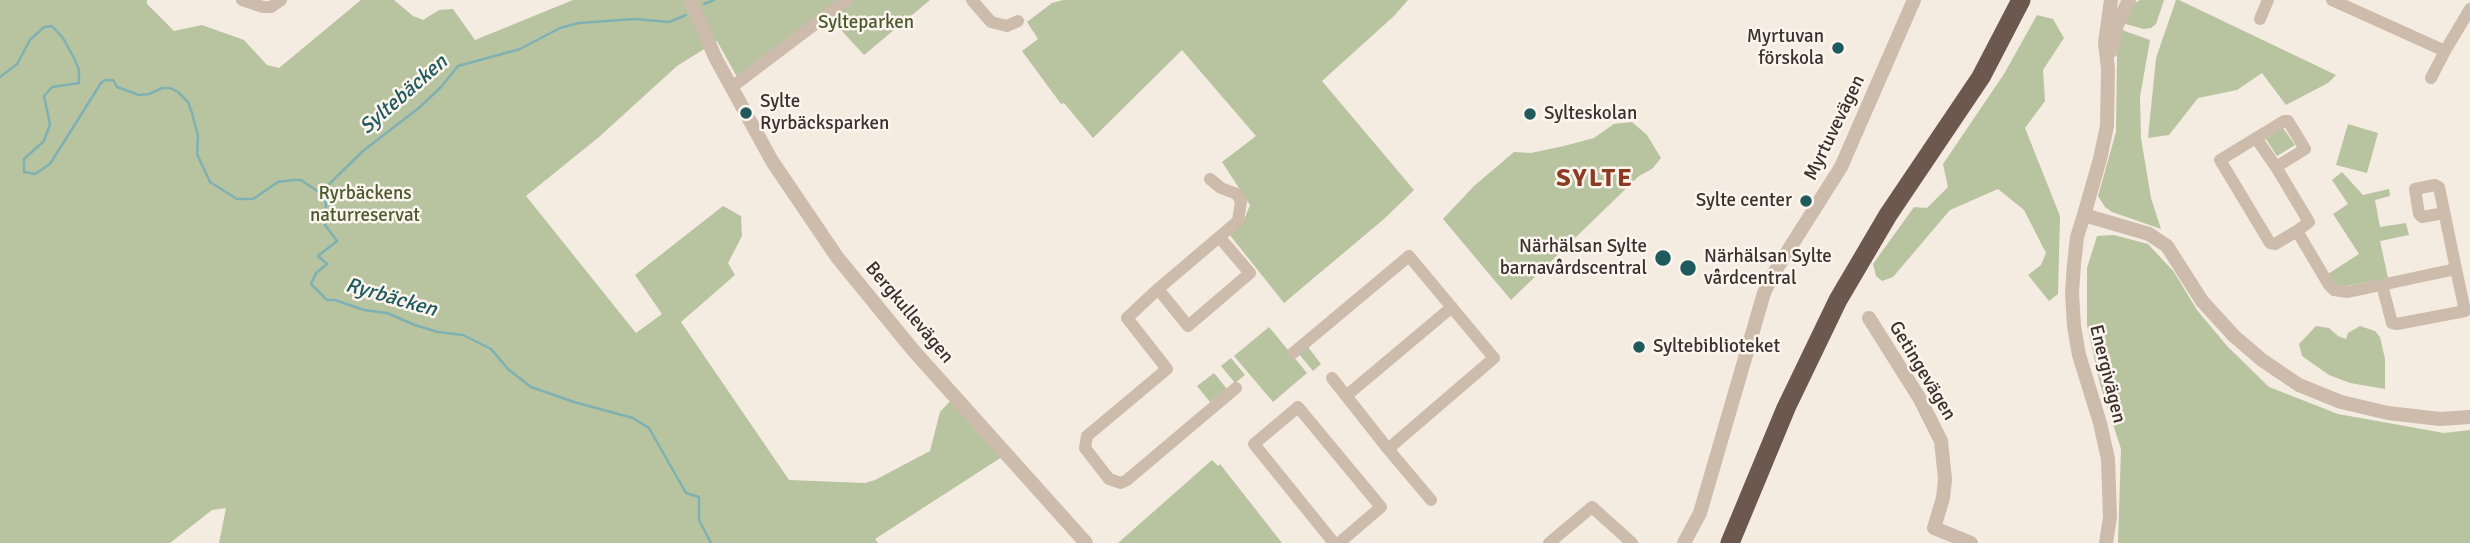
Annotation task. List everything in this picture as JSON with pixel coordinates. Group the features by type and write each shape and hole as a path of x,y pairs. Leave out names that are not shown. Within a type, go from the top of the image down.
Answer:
{"highway":[{"path":"1717,543 1775,403 1827,294 1878,208 1970,72 2008,0"},
{"path":"1730,543 1786,408 1838,300 1888,215 1981,76 2021,0"}],"street":[{"path":"242,0 263,7 271,7 281,0"},
{"name":"Bergkullevägen","path":"690,0 716,59 772,161 837,257 914,350 1086,543"},
{"path":"732,87 847,0"},
{"path":"972,0 991,22 1007,26 1018,21"},
{"name":"Myrtuvevägen","path":"1684,543 1700,513 1764,293 1841,167 1914,0"},
{"path":"2108,69 2105,43 2110,0"},
{"path":"2108,69 2117,25 2129,0"},
{"path":"2260,19 2269,0"},
{"path":"2332,0 2445,51"},
{"path":"2431,78 2470,9"},
{"name":"Energivägen","path":"2106,543 2110,517 2108,459 2079,355 2074,326 2074,264 2077,237 2107,126 2108,69"},
{"path":"2256,138 2309,222 2275,244 2270,243 2217,155 2288,121 2309,147 2276,167"},
{"path":"1210,178 1221,188 1237,194 1241,202 1238,221 1127,318 1167,369 1087,436 1085,448 1109,479 1115,482 1127,480 1236,388"},
{"path":"2382,285 2389,319 2397,324 2465,311 2466,300 2444,213 2443,184 2415,189 2418,214 2422,217 2444,213"},
{"path":"2084,215 2149,234 2167,246 2202,301 2234,336 2262,360 2300,385 2340,402 2388,413 2440,419 2470,417"},
{"path":"2297,231 2334,290 2348,292 2456,269"},
{"path":"1158,289 1188,326 1250,273 1220,238"},
{"path":"1293,353 1409,256 1494,358 1388,449"},
{"path":"1346,396 1452,307"},
{"name":"Getingevägen","path":"1869,318 1920,400 1941,441 1944,480 1934,528 1971,543"},
{"path":"1332,378 1431,500"},
{"path":"1334,543 1254,444 1298,407 1381,507 1339,543"},
{"path":"1549,543 1592,507 1632,543"}],"green space":[{"name":"Ryrbäckens naturreservat","path":"0,0 147,0 147,4 174,31 202,25 244,40 267,65 279,68 361,0 394,0 413,16 423,20 439,10 453,9 475,40 573,0 930,0 864,55 830,18 742,86 717,41 677,66 599,137 526,196 636,333 662,314 635,275 723,206 741,216 742,236 728,263 735,275 681,322 789,480 865,483 875,480 930,451 940,412 951,400 1005,455 875,539 878,543 219,543 226,508 212,510 170,543 0,543"},
{"path":"1063,0 1408,0 1322,81 1414,190 1384,219 1284,303 1229,234 1244,220 1250,205 1222,162 1256,136 1182,50 1093,138 1064,103 1061,104 1022,51 1038,39 1027,22 1052,3"},
{"path":"2140,0 2164,0 2156,24 2151,28 2144,29 2122,23"},
{"path":"2176,0 2336,75 2328,83 2286,105 2262,73 2237,90 2198,98 2169,135 2148,138 2156,58"},
{"path":"2037,15 2053,19 2064,38 2043,70 2045,101 2025,128 2060,216 2058,294 2049,301 2028,275 2041,265 2046,253 2024,210 1998,189 1950,210 1893,277 1882,281 1876,276 1873,264 1914,207 1927,208 1948,187 1943,164 2004,74"},
{"path":"2122,30 2150,40 2140,97 2141,138 2151,198 2161,229 2112,212 2098,196 2116,132 2117,54"},
{"path":"1632,122 1647,135 1661,158 1511,300 1443,219 1474,186 1514,152 1531,153 1564,146 1594,138 1614,124"},
{"path":"2348,124 2378,133 2367,173 2336,165"},
{"path":"2283,128 2295,145 2277,156 2266,139"},
{"path":"2342,172 2363,195 2389,189 2390,196 2375,200 2380,227 2406,223 2409,235 2380,241 2388,278 2336,288 2328,274 2359,254 2333,214 2348,204 2332,180"},
{"path":"2114,235 2148,244 2174,272 2197,310 2227,346 2269,387 2338,414 2444,433 2470,430 2470,543 2118,543 2121,449 2100,384 2087,325 2087,268 2097,236"},
{"path":"2316,326 2329,328 2346,339 2348,333 2360,326 2375,331 2380,337 2385,359 2385,389 2350,383 2329,375 2302,356 2299,344"},
{"path":"1269,327 1307,373 1273,402 1234,356"},
{"path":"1308,347 1321,364 1313,371 1299,354"},
{"path":"1231,358 1245,375 1235,383 1221,366"},
{"path":"1214,373 1227,389 1210,402 1197,386"},
{"path":"1212,460 1218,466 1220,464 1282,543 1118,543"}],"waterway":[{"name":"Syltebäcken","path":"704,4 714,0"},
{"name":"Syltebäcken","path":"320,193 363,151 420,107 458,66 520,49 560,28 579,23 635,19 669,22 686,15"},
{"name":"Ryrbäcken","path":"0,77 17,64 30,40 44,27 52,26 63,38 79,70 79,83 52,87 44,96 50,124 44,141 24,159 24,172 35,174 50,164 105,80 113,80 117,87 139,95 162,88 178,92 188,102 192,113 198,136 197,154 210,182 237,199 253,199 278,182 293,180 301,180 320,193 326,203 325,225 337,241 318,256 327,264 316,273 311,284 327,300 387,313 438,332 463,335 491,349 508,369 531,387 633,418 649,428 686,493 699,497 699,520 711,543"}],"place":[{"name":"Myrtuvan förskola","path":"1838,48"},
{"name":"Sylte Ryrbäcksparken","path":"746,113"},
{"name":"Sylteskolan","path":"1530,114"},
{"name":"Sylte center","path":"1806,201"},
{"name":"Närhälsan Sylte barnavårdscentral","path":"1663,258"},
{"name":"Närhälsan Sylte vårdcentral","path":"1688,268"},
{"name":"Syltebiblioteket","path":"1639,347"}],"district":[{"name":"SYLTE","path":"1595,179"}],"park label":[{"name":"Sylteparken","path":"866,23"}]}
